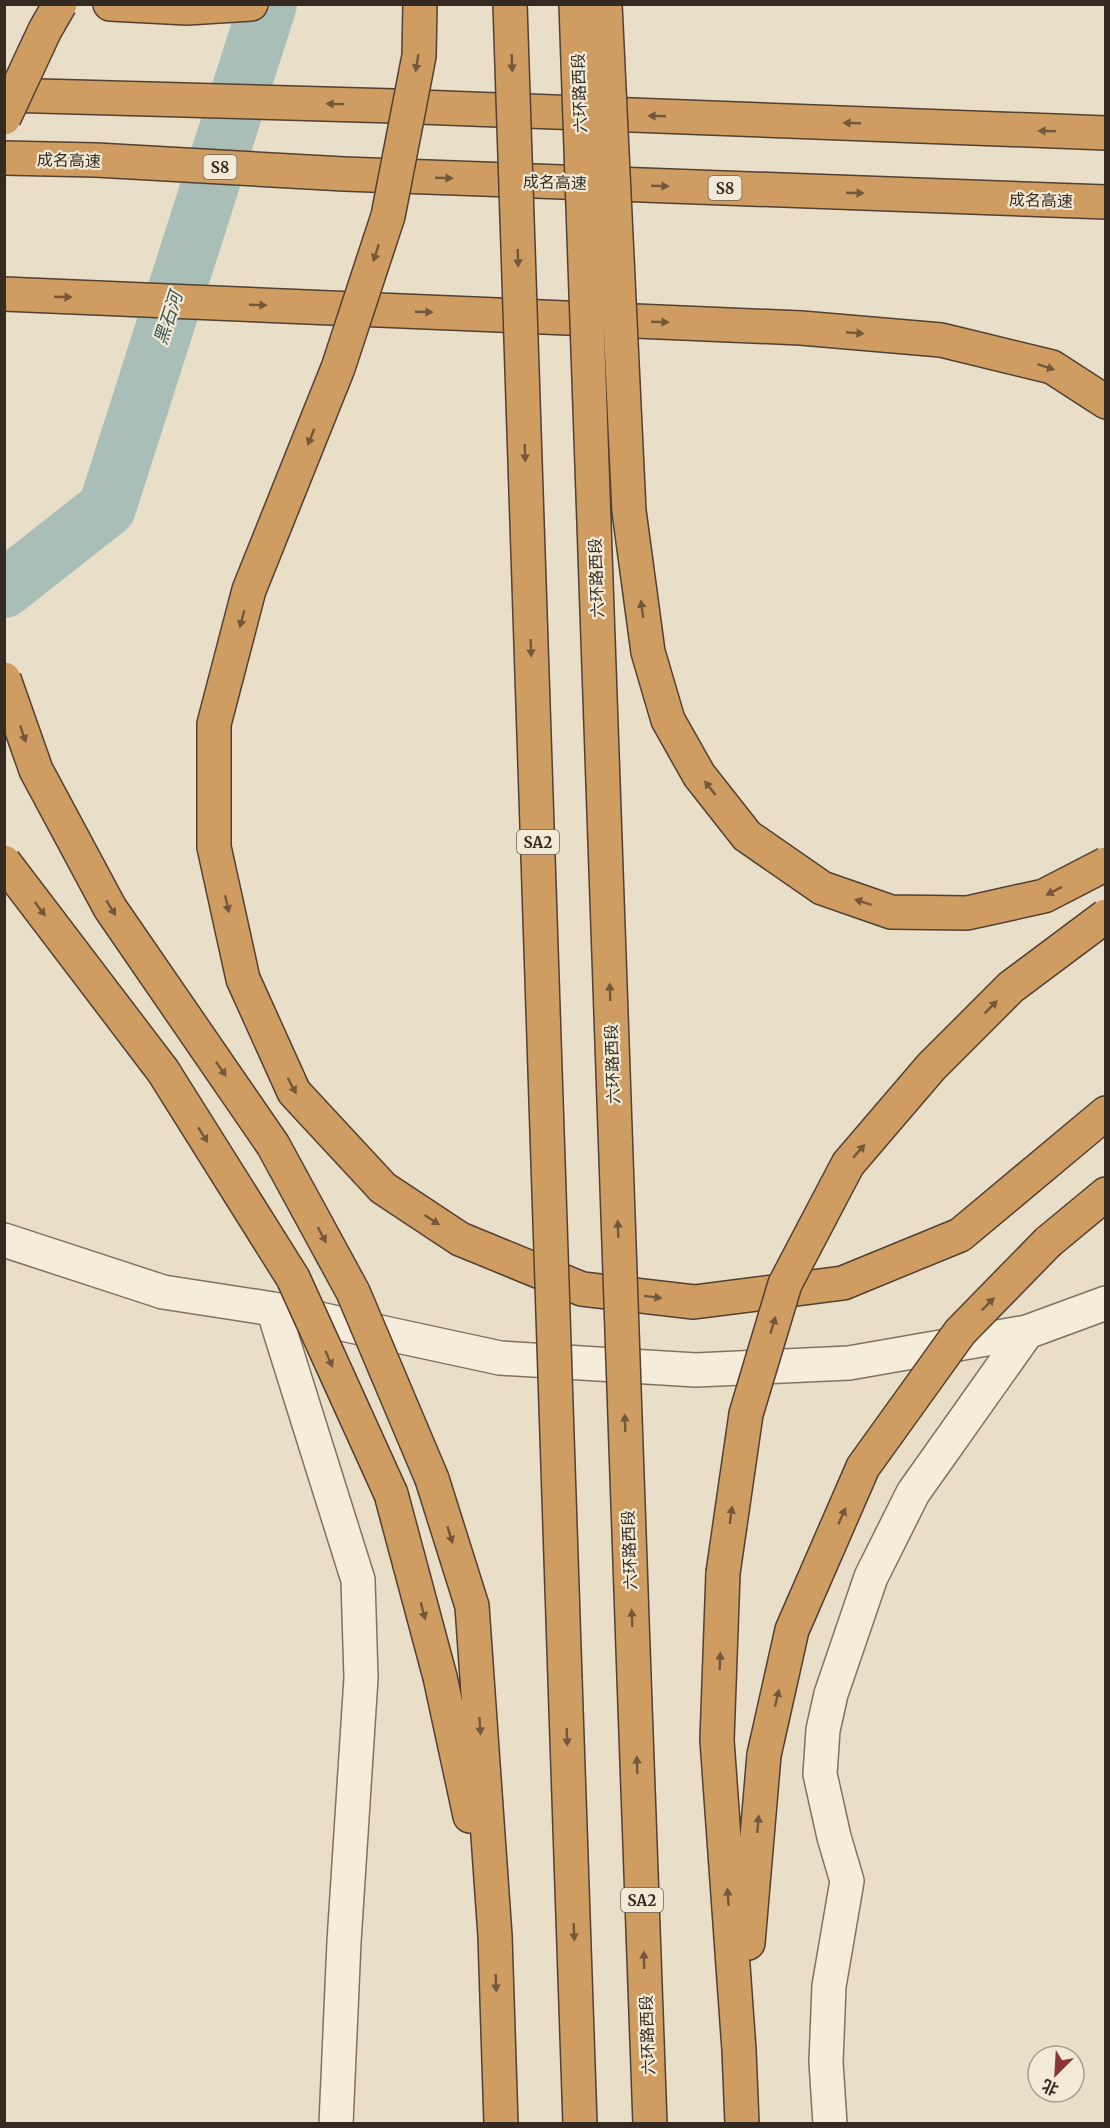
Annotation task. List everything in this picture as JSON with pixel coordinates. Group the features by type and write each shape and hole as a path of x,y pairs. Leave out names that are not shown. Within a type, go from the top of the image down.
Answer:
{"highway":[{"path":"4,117 45,30 60,4"},
{"path":"110,4 187,8 251,4"},
{"path":"420,4 419,56 388,216 338,368 249,590 214,724 214,847 243,979 294,1092 383,1188 460,1239 582,1288 694,1302 843,1283 960,1235 1106,1113"},
{"name":"SA2","path":"510,4 580,2124"},
{"name":"六环路西段","path":"576,4 650,2124"},
{"path":"605,4 629,511 648,652 668,720 699,774 747,836 822,888 891,912 967,913 1044,896 1106,864"},
{"path":"4,95 394,106 1106,133"},
{"name":"成名高速","path":"4,158 96,160 344,174 1106,202"},
{"path":"4,294 801,328 941,340 1052,367 1106,402"},
{"path":"4,679 36,770 110,908 273,1145 353,1292 432,1479 472,1606 495,1936 501,2124"},
{"path":"4,862 163,1071 293,1278 391,1494 441,1677 495,1936"},
{"path":"742,2124 739,2050 717,1740 723,1573 746,1414 785,1284 848,1164 931,1067 1011,987 1106,916"},
{"path":"739,2050 764,1755 792,1630 863,1467 960,1332 1048,1242 1106,1194"}],"street":[{"path":"4,1240 163,1292 273,1309 500,1358 696,1370 849,1363 1027,1332 1106,1303"},
{"path":"273,1309 358,1580 361,1678 344,1942 336,2124"},
{"path":"830,2124 826,2062 829,1986 847,1881 834,1837 820,1774 823,1730 831,1694 872,1577 913,1493 1027,1332"}],"waterway":[{"name":"黑石河","path":"4,589 107,508 268,4"}]}
